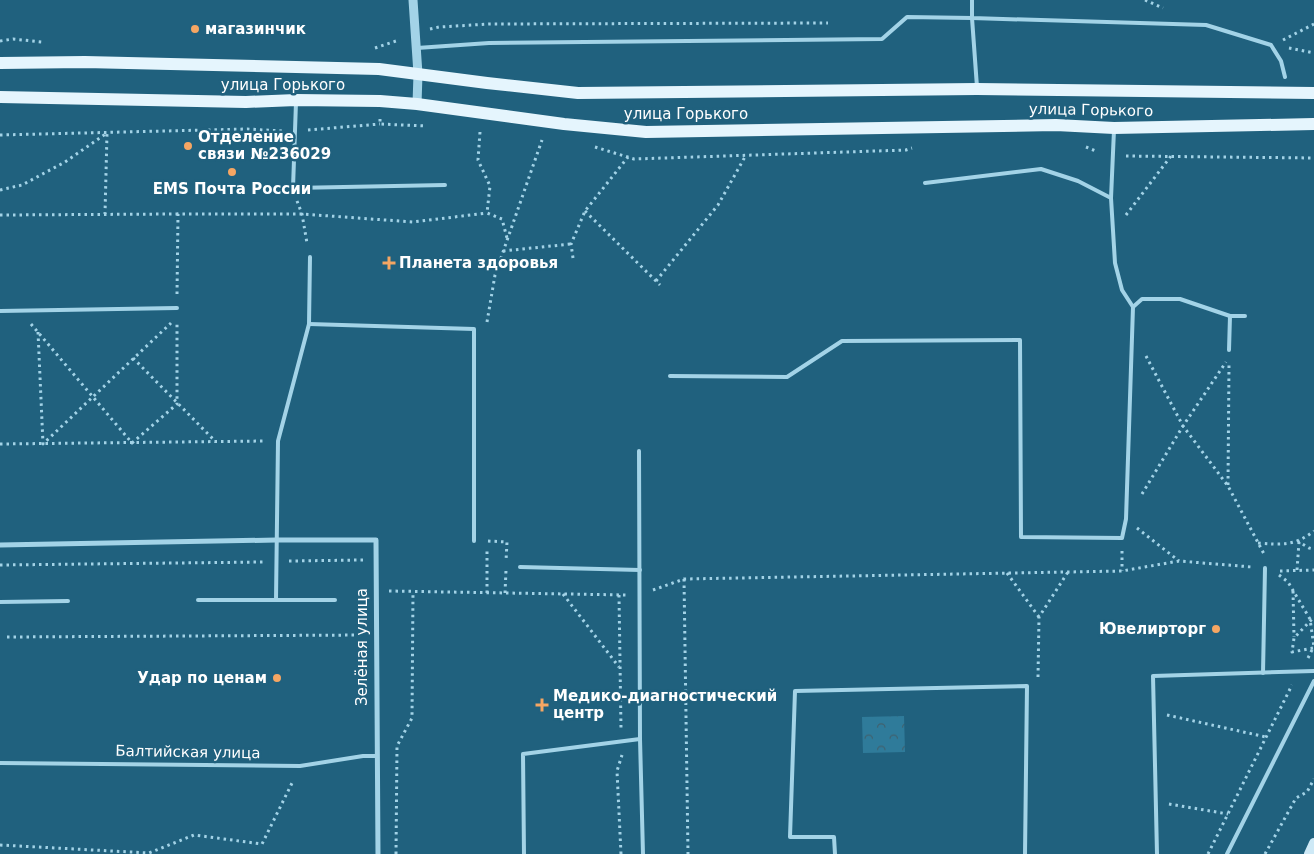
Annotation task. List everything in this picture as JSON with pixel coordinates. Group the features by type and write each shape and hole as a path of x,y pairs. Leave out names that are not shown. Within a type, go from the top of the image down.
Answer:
{"main road":[{"name":"улица Горького","path":"0,63 85,62 380,69 578,93 977,89 1314,94"},
{"name":"улица Горького","path":"0,97 246,102 296,100 380,101 417,104 564,124 646,132 1056,125 1114,128 1314,124"},
{"path":"1309,854 1314,843"}],"street":[{"path":"413,0 418,74 417,104"},
{"path":"0,545 276,540"},
{"name":"Зелёная улица","path":"276,540 376,540 378,854"}],"lane":[{"path":"972,0 977,89"},
{"path":"416,48 489,43 882,39 907,17 1206,25 1272,46 1281,61 1285,76"},
{"path":"296,100 293,188 445,186"},
{"path":"670,376 787,376 842,341 1020,340 1021,538 1122,538 1126,520 1133,306 1122,290 1115,263 1111,198 1114,128"},
{"path":"926,183 1041,169 1078,181 1111,198"},
{"path":"276,600 278,441 309,324 310,257"},
{"path":"1133,306 1142,299 1180,299 1230,316 1245,316"},
{"path":"0,311 177,308"},
{"path":"1229,350 1230,316"},
{"path":"309,324 474,330 474,541"},
{"path":"639,451 640,739 643,854"},
{"path":"520,567 640,570"},
{"path":"1263,673 1265,568"},
{"path":"198,600 335,600"},
{"path":"0,602 68,601"},
{"path":"1157,854 1153,676 1314,671"},
{"path":"1227,854 1314,681"},
{"path":"835,854 834,837 790,837 795,691 1027,686 1025,854"},
{"path":"524,854 523,754 640,739"},
{"name":"Балтийская улица","path":"0,763 300,766 363,756 376,756"}],"path":[{"path":"427,30 439,27 490,24 832,23"},
{"path":"1272,46 1314,24"},
{"path":"0,135 247,129 294,131 380,124"},
{"path":"480,129 478,160 490,186 488,213"},
{"path":"0,190 22,185 65,162 107,133"},
{"path":"105,214 107,133"},
{"path":"486,329 495,275 542,139"},
{"path":"656,281 718,205 746,155"},
{"path":"1124,217 1171,156"},
{"path":"573,258 571,244 584,211 628,157"},
{"path":"293,188 302,214 310,257"},
{"path":"584,211 660,285"},
{"path":"302,214 413,222 488,213 502,219 507,239"},
{"path":"0,215 178,214"},
{"path":"503,251 571,244"},
{"path":"43,444 177,318"},
{"path":"38,332 43,444"},
{"path":"1133,332 1183,426 1228,486 1257,543 1275,572"},
{"path":"133,358 216,442"},
{"path":"1179,561 1126,520 1183,426 1229,358 1228,486"},
{"path":"0,444 278,441"},
{"path":"1257,543 1282,545 1299,542 1314,531"},
{"path":"474,541 507,542 505,593"},
{"path":"487,541 487,593"},
{"path":"1299,542 1314,549"},
{"path":"1297,570 1299,542"},
{"path":"375,591 639,595 684,579 1122,571 1179,561 1265,568 1275,572 1288,582 1312,618 1314,647 1292,652 1294,638 1293,590"},
{"path":"1275,572 1314,570"},
{"path":"1007,573 1038,617 1068,572"},
{"path":"684,579 688,854"},
{"path":"396,854 397,746 412,718 412,592"},
{"path":"563,594 620,668"},
{"path":"619,595 622,756 617,771 621,854"},
{"path":"1294,638 1312,618"},
{"path":"7,637 364,635"},
{"path":"1208,854 1293,683"},
{"path":"1154,713 1266,737"},
{"path":"0,845 148,853 194,835 262,844 300,766"},
{"path":"1265,854 1296,798 1307,792 1314,779"},
{"path":"1156,802 1228,814"}],"green space":[{"path":"904,716 905,752 863,753 862,717"}],"place":[{"name":"магазинчик","path":"195,29"},
{"name":"Отделение связи №236029","path":"188,146"},
{"name":"EMS Почта России","path":"232,172"},
{"name":"Планета здоровья","path":"389,263"},
{"name":"Ювелирторг","path":"1216,629"},
{"name":"Удар по ценам","path":"277,678"},
{"name":"Медико-диагностический центр","path":"542,705"}]}
